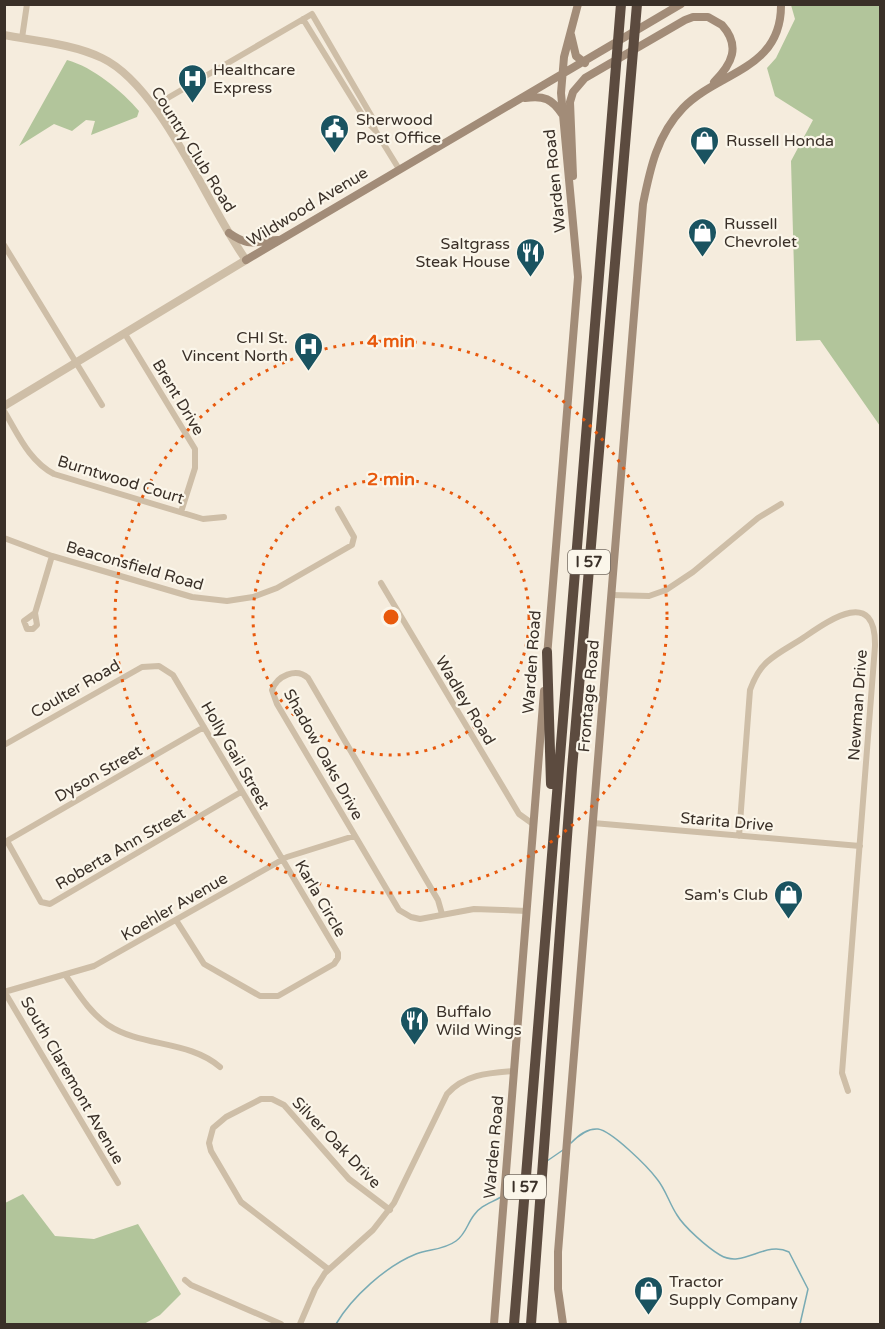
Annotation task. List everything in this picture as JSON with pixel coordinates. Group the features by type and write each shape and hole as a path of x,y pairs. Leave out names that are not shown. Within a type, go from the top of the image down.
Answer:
{"highway":[{"name":"I 57","path":"514,1324 621,4"},
{"name":"I 57","path":"531,1324 572,769 637,6"},
{"path":"547,652 552,846"}],"main road":[{"name":"Warden Road","path":"494,1324 578,277 562,114 562,75 570,30 578,4"},
{"name":"Wildwood Avenue","path":"246,260 399,169 585,63 681,4"},
{"path":"705,91 750,65 765,52 777,33 781,4"},
{"path":"573,210 574,154 570,102 573,92 585,78 685,20 700,16 722,25 734,46 729,66 705,91"},
{"path":"570,30 576,56 585,63"},
{"name":"Frontage Road","path":"563,1324 557,1272 565,1160 643,204 650,169 665,131 683,109 705,91"},
{"path":"522,98 546,97 554,102 562,114"},
{"path":"229,233 245,243 253,244 282,239"}],"street":[{"path":"22,39 27,4"},
{"path":"153,106 312,14 372,117 375,130"},
{"path":"303,19 366,121 375,130 399,169"},
{"name":"Country Club Road","path":"4,35 75,49 103,58 133,80 153,106 246,260"},
{"path":"4,245 102,405"},
{"name":"Wildwood Avenue","path":"4,406 246,260"},
{"name":"Brent Drive","path":"125,334 195,449 195,468 181,512"},
{"name":"Burntwood Court","path":"4,411 29,453 48,471 203,519 224,518"},
{"path":"611,595 649,596 666,590 693,572 758,518 781,504"},
{"name":"Beaconsfield Road","path":"4,538 52,556 192,597 217,601 241,600 277,588 352,545 354,537 338,509"},
{"path":"35,613 52,556"},
{"name":"Wadley Road","path":"381,584 519,814 533,824"},
{"name":"Newman Drive","path":"739,836 750,690 755,679 769,661 838,615 855,611 867,618 876,634 842,1073 848,1091"},
{"name":"Coulter Road","path":"4,745 131,671 149,665 162,668"},
{"name":"Holly Gail Street","path":"162,668 177,681 241,792 283,859"},
{"name":"Shadow Oaks Drive","path":"442,914 438,900 308,678 303,673 293,672 276,682 273,694 399,910 415,918 442,914 474,909 527,911"},
{"name":"Dyson Street","path":"6,842 204,727"},
{"name":"Roberta Ann Street","path":"6,842 41,902 50,904 241,792"},
{"name":"Starita Drive","path":"592,823 860,846"},
{"name":"Koehler Avenue","path":"5,991 66,976 109,959 283,859 354,836"},
{"name":"Karla Circle","path":"176,920 204,964 260,996 278,996 334,964 338,958 338,953 283,859"},
{"path":"66,976 93,1013 110,1026 197,1053 220,1067"},
{"name":"South Claremont Avenue","path":"5,991 118,1183"},
{"path":"300,1324 315,1289 328,1269 374,1230 390,1210 451,1089 472,1077 514,1071"},
{"name":"Silver Oak Drive","path":"328,1269 241,1202 211,1151 210,1135 217,1124 253,1102 267,1098 276,1101 284,1105 349,1179 390,1210"},
{"path":"185,1280 190,1285 281,1324"}],"green space":[{"path":"791,5 880,5 880,426 820,340 796,341 791,161 813,120 775,96 767,68 776,58 795,19"},
{"path":"67,60 87,68 116,88 139,111 137,117 91,135 95,121 86,120 72,131 54,124 19,146"},
{"path":"23,1194 55,1236 94,1239 138,1224 181,1294 160,1315 144,1324 5,1324 5,1203"}],"waterway":[{"path":"571,1143 583,1133 594,1129 612,1136 638,1158 657,1179 680,1220 720,1255 737,1259 771,1249 789,1252 808,1289 800,1324"},
{"path":"547,1161 563,1150"},
{"path":"508,1193 521,1179"},
{"path":"336,1324 360,1293 382,1274 416,1254 447,1246 456,1241 483,1206 501,1197"}],"place":[{"name":"Healthcare Express","path":"192,104"},
{"name":"Sherwood Post Office","path":"335,154"},
{"name":"Russell Honda","path":"705,166"},
{"name":"Russell Chevrolet","path":"703,258"},
{"name":"Saltgrass Steak House","path":"531,278"},
{"name":"CHI St. Vincent North","path":"309,372"},
{"name":"Sam's Club","path":"789,920"},
{"name":"Buffalo Wild Wings","path":"415,1046"},
{"name":"Tractor Supply Company","path":"648,1316"}]}
